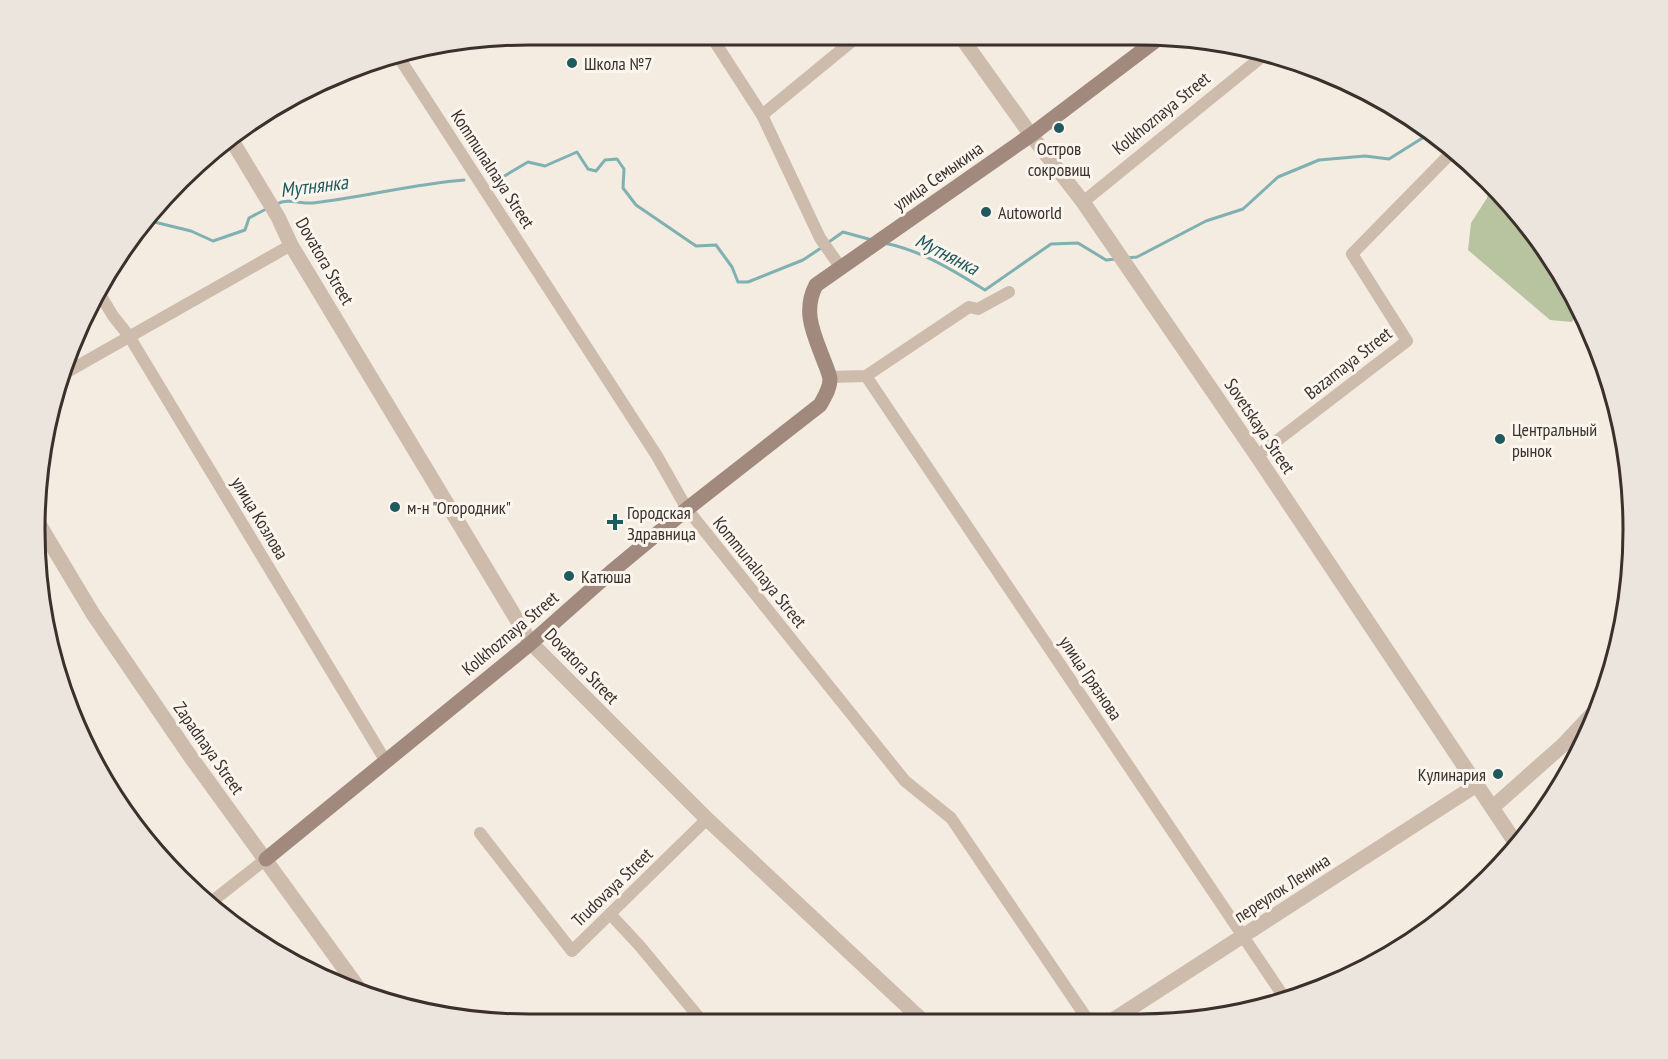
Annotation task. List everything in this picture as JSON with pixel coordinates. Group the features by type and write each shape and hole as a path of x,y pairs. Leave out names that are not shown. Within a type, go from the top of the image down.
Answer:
{"main road":[{"name":"улица Семыкина","path":"830,377 813,332 808,309 810,296 816,285 1031,135 1149,45"},
{"name":"Kolkhoznaya Street","path":"266,859 531,643 611,572 820,405 829,391 830,377"}],"street":[{"path":"717,45 762,115 821,239 841,268"},
{"path":"762,115 847,45"},
{"name":"Sovetskaya Street","path":"967,45 1031,135 1083,202 1134,276 1512,837"},
{"name":"Kolkhoznaya Street","path":"1083,202 1257,60"},
{"name":"Kommunalnaya Street","path":"402,63 650,446 687,510 906,781 951,818 1084,1014"},
{"name":"Dovatora Street","path":"235,145 263,190 291,245 531,643 707,819 915,1014"},
{"name":"Bazarnaya Street","path":"1257,456 1407,341 1352,254 1448,157"},
{"path":"73,368 291,245"},
{"path":"830,377 866,375 969,307 978,309 1009,292"},
{"name":"улица Козлова","path":"103,300 129,336 385,760"},
{"name":"улица Грязнова","path":"866,375 1281,992"},
{"name":"Zapadnaya Street","path":"45,534 93,614 190,756 353,980"},
{"path":"1493,807 1581,726"},
{"name":"переулок Ленина","path":"1122,1014 1478,784"},
{"name":"Trudovaya Street","path":"480,833 572,951 707,819"},
{"name":"Kolkhoznaya Street","path":"216,899 266,859"},
{"path":"610,914 696,1014"}],"green space":[{"path":"1488,194 1503,210 1541,260 1573,315 1572,322 1550,320 1468,250 1471,223"}],"waterway":[{"name":"Мутнянка","path":"1126,258 1137,257 1206,221 1243,209 1278,177 1319,160 1365,156 1389,159 1423,138"},
{"name":"Мутнянка","path":"501,178 528,162 545,166 577,152 588,169 596,171 605,160 617,159 624,169 623,188 636,205 696,246 716,245 732,267 738,282 748,282 803,260 821,248"},
{"name":"Мутнянка","path":"277,204 290,201 313,203 464,180"},
{"name":"Мутнянка","path":"155,222 191,231 213,241 245,230 249,218 268,208"},
{"name":"Мутнянка","path":"826,244 843,232 872,240"},
{"name":"Мутнянка","path":"884,243 924,256 985,290 1051,244 1078,243 1106,260 1117,259"}],"place":[{"name":"Школа №7","path":"572,63"},
{"name":"Остров сокровищ","path":"1059,128"},
{"name":"Autoworld","path":"986,212"},
{"name":"Центральный рынок","path":"1500,439"},
{"name":"м-н \"Огородник\"","path":"395,507"},
{"name":"Городская Здравница","path":"615,522"},
{"name":"Катюша","path":"569,576"},
{"name":"Кулинария","path":"1498,774"}]}
